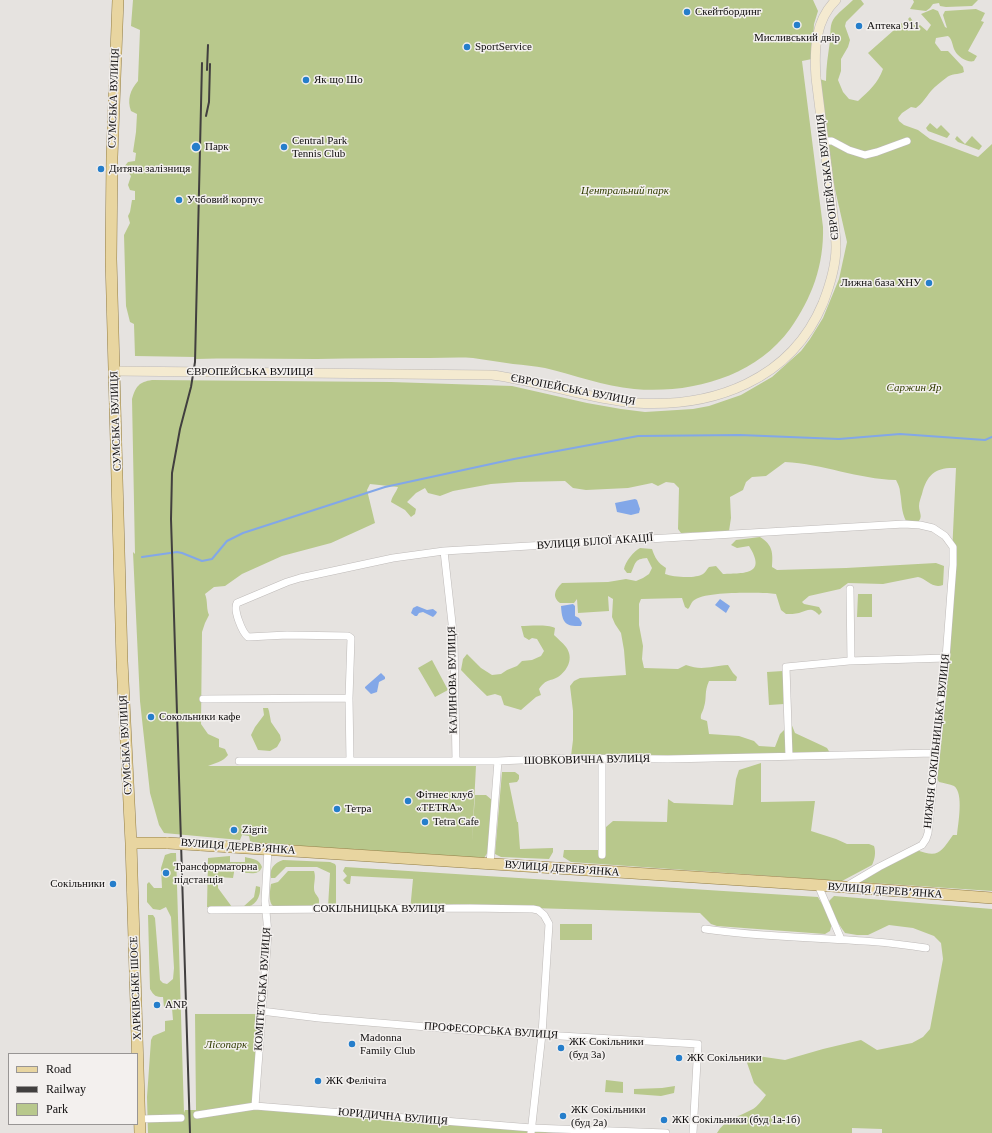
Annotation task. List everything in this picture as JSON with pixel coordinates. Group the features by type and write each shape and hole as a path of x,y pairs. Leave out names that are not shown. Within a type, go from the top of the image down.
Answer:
{"main road":[{"name":"СУМСЬКА ВУЛИЦЯ","path":"118,0 112,164 111,259 122,667 131,843"},
{"name":"ЄВРОПЕЙСЬКА ВУЛИЦЯ","path":"114,370 481,374 503,376 633,402 678,403 719,395 737,389 771,369 788,355 801,341 822,305 831,283 836,247 816,78 817,40 822,18 831,2"},
{"name":"ВУЛИЦЯ ДЕРЕВ’ЯНКА","path":"131,843 168,843 268,849 818,885 992,898"},
{"name":"ХАРКІВСЬКЕ ШОСЕ","path":"131,843 138,1053"},
{"name":"ХАРКІВСЬКЕ ШОСЕ","path":"138,1058 140,1133"}],"street":[{"path":"824,141 832,141 849,150 865,155 907,141"},
{"name":"ВУЛИЦЯ БІЛОЇ АКАЦІЇ","path":"349,698 352,641 350,637 286,635 248,637 243,632 235,609 236,604 300,578 394,558 444,551 904,524 920,524 933,528 945,536 953,547"},
{"name":"НИЖНЯ СОКІЛЬНИЦЬКА ВУЛИЦЯ","path":"844,888 872,871 922,845 926,839 946,658 953,547"},
{"name":"КАЛИНОВА ВУЛИЦЯ","path":"444,551 454,641 456,761"},
{"path":"850,589 851,661"},
{"path":"789,756 786,667 851,661 946,658"},
{"path":"203,699 349,698 350,761"},
{"name":"ШОВКОВИЧНА ВУЛИЦЯ","path":"239,761 498,762 566,758 602,759 935,753"},
{"path":"602,759 602,855"},
{"path":"490,864 498,762"},
{"name":"КОМІТЕТСЬКА ВУЛИЦЯ","path":"255,1106 268,933 266,909 268,849"},
{"path":"818,885 841,939"},
{"name":"СОКІЛЬНИЦЬКА ВУЛИЦЯ","path":"211,910 538,910 544,915 549,924 542,1034"},
{"path":"705,929 727,932 841,939 926,948"},
{"name":"ПРОФЕСОРСЬКА ВУЛИЦЯ","path":"261,1011 475,1031 698,1044 693,1133"},
{"path":"531,1131 542,1034"},
{"name":"ЮРИДИЧНА ВУЛИЦЯ","path":"197,1115 255,1106 531,1131 666,1133"},
{"path":"140,1119 181,1118"}],"green space":[{"name":"Центральний парк","path":"133,0 813,0 818,11 814,24 812,59 802,61 823,227 823,241 819,268 805,305 790,329 776,346 759,359 740,370 720,379 699,385 656,390 623,388 545,368 473,358 196,359 196,357 135,356 134,324 130,322 126,306 124,235 130,223 128,216 132,200 135,200 135,191 130,190 128,185 131,176 124,167 128,162 135,161 136,153 133,152 137,114 131,111 129,99 133,88 138,81 140,30 131,26"},
{"name":"Саржин Яр","path":"853,0 861,0 864,4 846,22 845,26 850,40 841,59 841,71 838,80 843,92 849,99 858,101 876,83 883,69 868,53 902,23 908,31 914,28 908,19 910,17 917,27 920,25 927,31 931,25 921,14 933,9 938,11 945,27 947,28 943,15 945,11 976,9 985,13 981,21 984,22 968,51 977,56 974,61 963,59 958,55 951,39 948,36 936,38 935,43 941,51 948,51 963,67 964,72 948,76 933,89 916,108 911,107 902,113 898,118 904,125 918,130 930,139 978,157 992,144 992,891 859,882 859,880 916,850 934,854 942,850 953,835 957,835 960,809 959,795 954,786 939,782 936,777 946,683 956,468 943,469 933,473 927,481 919,506 921,517 917,523 906,521 904,517 900,489 896,480 868,477 799,463 785,462 766,476 752,477 746,482 743,490 730,497 731,518 729,531 681,533 678,529 679,488 674,483 666,482 658,486 652,483 628,488 586,490 573,488 565,481 518,482 491,484 453,491 440,496 428,493 425,488 416,493 407,502 416,509 415,514 411,517 405,510 391,502 398,487 370,484 367,490 375,523 331,543 282,556 242,574 225,586 214,587 205,594 209,615 202,632 201,724 208,734 219,739 219,747 225,749 228,755 221,761 208,766 476,766 472,842 475,795 486,795 492,800 488,852 484,858 256,843 250,841 249,836 242,835 240,840 164,833 159,825 150,793 140,701 133,552 135,554 132,399 139,385 152,380 391,382 512,386 587,403 645,412 693,409 709,406 741,395 772,377 801,351 823,318 839,279 847,242 824,141 816,78 826,81 833,20"},
{"path":"913,0 978,0 972,6 946,7 940,6 939,3 933,4 926,11 910,9 914,2"},
{"path":"930,123 937,129 941,125 950,134 947,138 928,131 926,128"},
{"path":"957,136 965,144 972,136 982,146 979,150 958,142 955,139"},
{"path":"760,537 770,546 772,553 772,567 777,570 936,563 944,566 943,585 939,586 933,585 918,577 883,584 848,583 840,589 809,596 802,602 804,604 819,607 822,612 819,615 812,610 786,614 781,610 776,594 767,593 728,593 707,596 693,601 688,609 685,607 682,598 641,599 639,604 639,625 643,646 642,659 644,668 678,669 686,665 702,668 728,665 737,677 736,681 709,681 701,719 707,721 709,734 739,736 754,741 759,746 775,747 780,734 791,723 795,733 827,748 830,753 737,756 571,756 573,740 573,711 570,686 574,681 580,678 626,675 621,633 612,617 613,599 608,596 609,611 578,613 577,599 574,603 560,603 557,600 555,593 560,585 562,583 608,582 626,579 636,581 643,578 649,574 652,568 647,558 640,559 635,564 631,573 627,573 624,569 630,557 640,548 652,549 657,560 666,568 665,574 669,575 678,577 695,577 703,574 709,567 716,566 723,574 746,572 754,567 756,562 749,546 737,548 731,545 736,540"},
{"path":"858,594 872,594 872,617 857,617"},
{"path":"521,626 543,626 555,628 554,635 566,647 570,655 570,659 565,671 558,677 544,683 539,689 541,695 536,697 521,710 504,705 501,696 495,694 487,696 461,670 463,659 467,654 481,668 492,675 501,674 517,666 522,661 532,660 541,656 544,651 537,639 532,638 529,640 524,637"},
{"path":"432,660 448,690 435,697 418,668"},
{"path":"783,671 784,704 769,705 767,672"},
{"path":"263,708 268,708 271,722 280,735 281,740 277,747 270,751 258,750 251,735 264,715"},
{"path":"761,763 761,802 815,801 811,831 847,844 869,844 874,846 875,856 872,865 842,881 571,862 563,857 564,850 605,850 606,827 613,821 667,822 668,799 674,803 733,805 736,779 739,770"},
{"path":"502,772 515,772 519,775 517,782 509,783 518,822 520,849 553,848 553,852 549,859 501,857 495,854"},
{"name":"Лісопарк","path":"176,853 184,1113 185,1110 196,1110 195,1014 258,1014 255,1106 557,1133 148,1133 147,1097 151,1040 153,1036 165,1031 165,1021 173,1020 172,1008 164,1007 163,997 155,996 150,989 148,915 153,915 155,918 160,980 163,983 167,984 173,979 174,968 171,917 166,907 160,910 153,909 147,902 147,884 149,882 154,888 162,888 161,868 165,855"},
{"path":"230,856 230,862 245,862 245,857 253,859 261,864 261,870 253,873 245,873 245,868 235,867 233,878 218,877 218,888 232,907 207,907 208,858"},
{"path":"283,860 330,862 335,864 336,904 387,905 328,907 330,873 317,867 286,867 275,878 271,878 273,867"},
{"path":"345,867 818,897 828,913 831,927 830,931 825,934 717,926 711,924 700,913 455,904 410,911 413,879 351,876 350,884 347,884 343,880 347,876 343,871"},
{"path":"288,871 314,871 314,891 319,900 318,907 288,909 277,908 271,904 271,884 278,882"},
{"path":"256,886 260,887 260,891 256,902 250,906 243,907 254,897"},
{"path":"834,896 992,909 992,1133 882,1133 882,1129 852,1128 852,1133 717,1133 728,1122 755,1108 766,1095 754,1083 744,1054 785,1060 861,1040 877,1050 912,1043 923,1037 930,1029 943,959 941,943 934,936 913,928 889,925 868,935 845,933 831,910 829,901"},
{"path":"560,924 592,924 592,940 560,940"},
{"path":"606,1080 623,1082 623,1093 605,1092"},
{"path":"675,1086 674,1093 661,1096 634,1094 634,1089"}],"water":[{"path":"635,499 637,500 640,509 639,513 631,515 617,512 615,503"},
{"path":"720,599 730,606 726,613 715,605"},
{"path":"573,604 575,606 575,616 579,618 582,623 581,626 567,624 563,619 561,606"},
{"path":"417,606 427,610 433,609 437,612 433,617 423,612 415,616 411,613 413,608"},
{"path":"381,673 385,679 379,682 377,692 371,694 365,687"}],"waterway":[{"path":"142,557 177,552 202,561 212,559 227,541 243,533 385,487 514,459 638,436 740,435 839,439 900,434 985,440 992,437"}],"railway":[{"path":"207,70 208,45"},
{"path":"190,1133 171,519 172,473 195,362 202,63"},
{"path":"206,116 209,102 210,64"}],"place":[{"name":"Скейтбординг","path":"687,12"},
{"name":"Мисливський двір","path":"797,25"},
{"name":"Аптека 911","path":"859,26"},
{"name":"SportService","path":"467,47"},
{"name":"Як що Шо","path":"306,80"},
{"name":"Парк","path":"196,147"},
{"name":"Central Park Tennis Club","path":"284,147"},
{"name":"Дитяча залізниця","path":"101,169"},
{"name":"Учбовий корпус","path":"179,200"},
{"name":"Лижна база ХНУ","path":"929,283"},
{"name":"Сокольники кафе","path":"151,717"},
{"name":"Фітнес клуб «TETRA»","path":"408,801"},
{"name":"Тетра","path":"337,809"},
{"name":"Tetra Cafe","path":"425,822"},
{"name":"Zigrit","path":"234,830"},
{"name":"Трансформаторна підстанція","path":"166,873"},
{"name":"Сокільники","path":"113,884"},
{"name":"ANP","path":"157,1005"},
{"name":"Madonna Family Club","path":"352,1044"},
{"name":"ЖК Сокільники (буд 3а)","path":"561,1048"},
{"name":"ЖК Сокільники","path":"679,1058"},
{"name":"ЖК Фелічіта","path":"318,1081"},
{"name":"ЖК Сокільники (буд 2а)","path":"563,1116"},
{"name":"ЖК Сокільники (буд 1а-1б)","path":"664,1120"}]}
